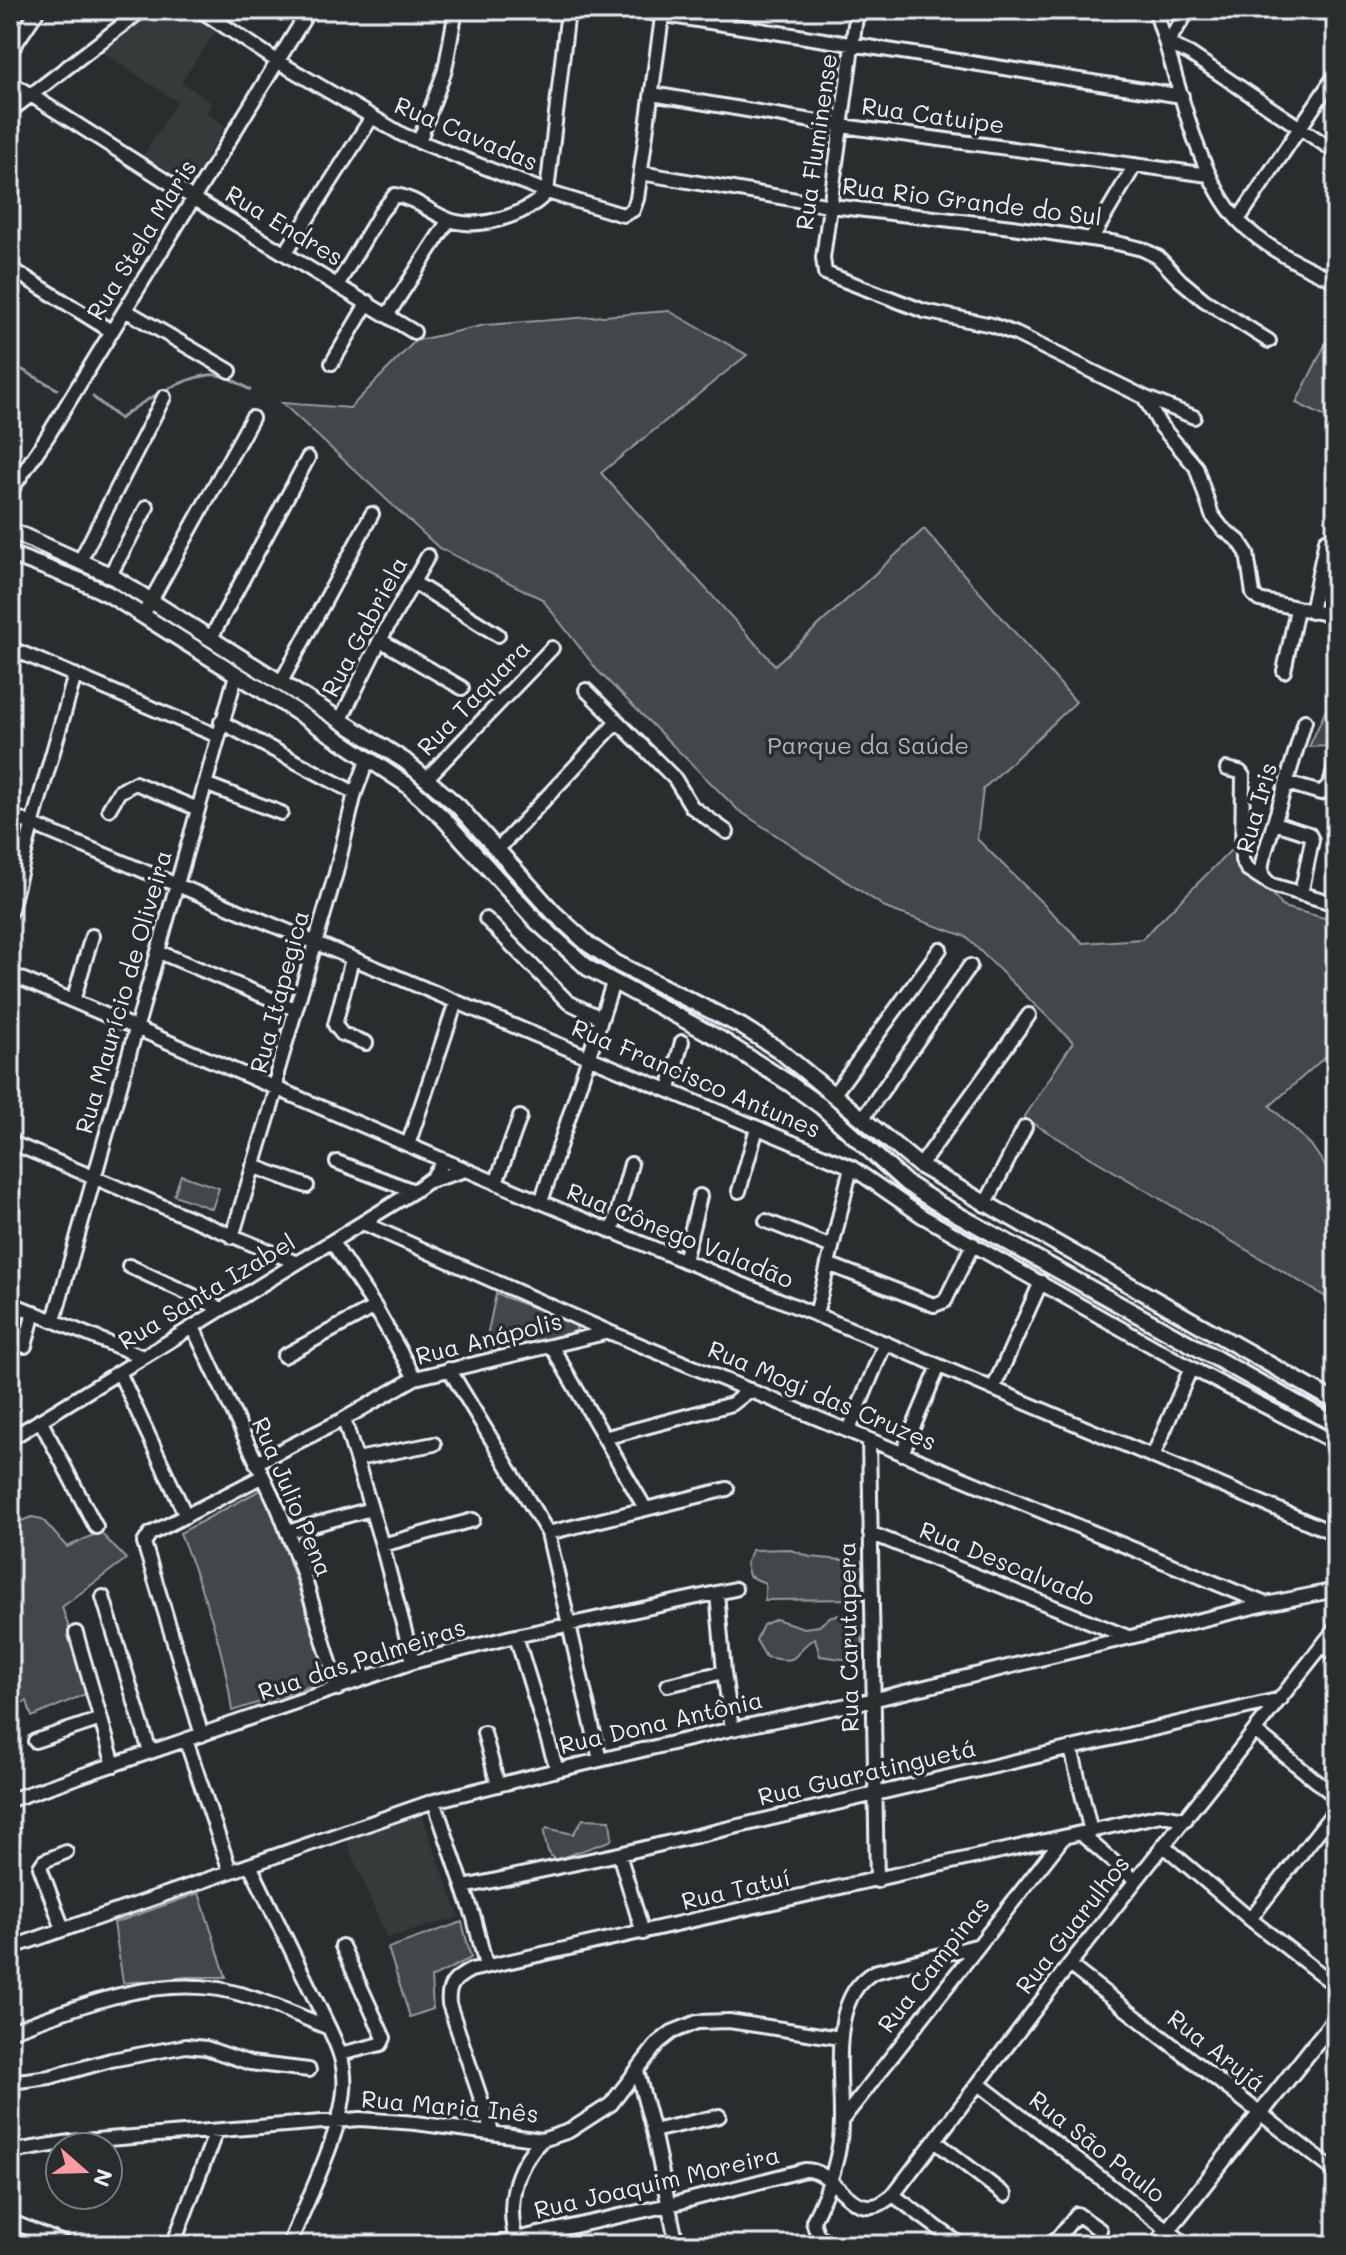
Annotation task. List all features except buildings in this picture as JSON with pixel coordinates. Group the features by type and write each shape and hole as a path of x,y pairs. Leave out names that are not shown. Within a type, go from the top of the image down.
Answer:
{"main road":[{"path":"10,530 110,575 147,608 236,675 406,784 433,807 560,945 588,968 768,1068 810,1098 915,1189 1336,1425"},
{"path":"10,554 147,608 211,638 341,719 427,778 498,849 553,912 589,945 618,964 760,1037 920,1166 1336,1402"},
{"path":"1052,1268 1064,1247"},
{"path":"1156,2245 1336,2018"}],"street":[{"path":"10,52 38,10"},
{"path":"10,111 142,10"},
{"name":"Rua Cavadas","path":"200,10 277,61 403,135 547,192 623,215 633,210 641,173"},
{"name":"Rua Stela Maris","path":"10,492 309,10"},
{"path":"419,142 445,70 456,10"},
{"path":"338,284 381,212 395,195 407,197 449,220 467,222 487,221 518,212 538,202 547,192 568,10"},
{"path":"633,10 662,12 1182,96"},
{"name":"Rua Fluminense","path":"857,10 822,264 825,273 924,311 992,325 1016,334 1144,397"},
{"path":"1155,10 1209,175 1238,220 1273,247 1336,281"},
{"path":"1167,43 1189,10"},
{"path":"641,173 662,12"},
{"path":"1167,43 1190,54 1336,152"},
{"path":"1238,220 1336,74"},
{"name":"Rua Endres","path":"10,82 414,332"},
{"name":"Rua Catuipe","path":"652,94 842,126 1209,175"},
{"path":"286,252 372,117"},
{"path":"1092,238 1135,165"},
{"name":"Rua Rio Grande do Sul","path":"641,173 831,206 1092,238 1142,249 1158,257 1204,300 1269,341"},
{"path":"388,314 449,220"},
{"path":"10,268 111,331"},
{"path":"332,363 368,302"},
{"path":"125,310 230,371"},
{"path":"80,561 164,397"},
{"path":"1144,397 1194,417"},
{"path":"1144,397 1160,425 1196,467 1212,515 1247,553 1253,594 1268,603 1336,616"},
{"path":"147,608 252,418"},
{"path":"211,638 308,458"},
{"path":"110,575 147,507"},
{"path":"281,682 372,514"},
{"path":"1284,671 1326,540"},
{"name":"Rua Gabriela","path":"341,719 380,640 428,556"},
{"path":"413,582 498,635"},
{"path":"380,640 462,688"},
{"path":"10,648 218,736"},
{"name":"Rua Taquara","path":"427,778 552,648"},
{"path":"10,913 75,675"},
{"name":"Rua Maurício de Oliveira","path":"54,1320 236,675"},
{"path":"586,690 675,779 692,807 727,832"},
{"name":"Rua Iris","path":"1305,721 1261,868 1264,880 1272,885 1336,904"},
{"path":"221,722 355,793"},
{"path":"498,849 617,722"},
{"name":"Rua Itapegica","path":"232,1237 277,1088 277,1073 336,873 355,793 368,759"},
{"path":"1287,783 1321,793 1330,784 1336,764"},
{"path":"1227,769 1240,772 1243,776 1242,860 1247,869 1264,880"},
{"path":"109,809 119,792 135,783 198,809"},
{"path":"205,784 281,813"},
{"name":"Rua Francisco Antunes","path":"10,815 851,1167 922,1216 1191,1368 1336,1443"},
{"path":"1275,823 1309,834 1312,840 1301,894"},
{"path":"486,919 568,1002 601,1018"},
{"path":"73,1001 92,936"},
{"path":"834,1094 940,949"},
{"path":"159,952 295,1009"},
{"path":"352,959 335,1025 342,1034 366,1043"},
{"path":"863,1118 970,966"},
{"name":"Rua Cônego Valadão","path":"10,974 612,1232 885,1343 1336,1534"},
{"path":"541,1202 613,983"},
{"path":"408,1145 456,1002"},
{"path":"920,1166 1029,1015"},
{"path":"669,1089 682,1042"},
{"path":"496,1183 520,1117"},
{"path":"985,1205 1025,1127"},
{"path":"739,1191 757,1128"},
{"path":"10,1142 297,1263"},
{"name":"Rua Santa Izabel","path":"10,1439 414,1191 444,1161"},
{"path":"337,1162 414,1191"},
{"path":"612,1232 631,1164"},
{"path":"253,1166 307,1186"},
{"path":"816,1315 851,1167"},
{"name":"Rua Santa Izabel","path":"426,1182 466,1170"},
{"path":"684,1261 700,1196"},
{"path":"766,1221 832,1247"},
{"name":"Rua Mogi das Cruzes","path":"363,1223 609,1332 1266,1604"},
{"path":"332,1242 375,1307 415,1378"},
{"path":"828,1264 930,1305 945,1301 973,1244"},
{"path":"129,1266 222,1309"},
{"path":"993,1389 1041,1282"},
{"path":"10,1303 143,1357"},
{"path":"284,1356 375,1307"},
{"path":"25,1346 34,1312"},
{"name":"Rua Julio Pena","path":"193,1327 287,1532 303,1573 338,1689"},
{"name":"Rua Anápolis","path":"256,1463 344,1419 415,1378 609,1332"},
{"path":"849,1430 885,1343"},
{"path":"552,1347 645,1508"},
{"path":"902,1454 939,1366"},
{"path":"1153,1456 1191,1368"},
{"path":"449,1369 548,1533 600,1760"},
{"path":"119,1372 186,1516"},
{"path":"604,1438 732,1404 750,1390"},
{"path":"344,1419 413,1662"},
{"path":"40,1420 96,1527"},
{"name":"Rua Carutapera","path":"869,1440 877,1881"},
{"path":"357,1459 434,1444"},
{"path":"202,1735 144,1547 150,1534 263,1476"},
{"path":"548,1533 727,1489"},
{"path":"287,1532 371,1509"},
{"path":"382,1545 473,1520"},
{"name":"Rua Descalvado","path":"870,1533 1128,1637"},
{"name":"Rua das Palmeiras","path":"10,1800 413,1662 516,1636 735,1589"},
{"name":"Rua Dona Antônia","path":"10,1948 434,1801 1336,1590"},
{"path":"717,1593 732,1729"},
{"path":"103,1597 150,1752"},
{"name":"Rua Guarulhos","path":"893,2195 1135,1880 1336,1628"},
{"path":"76,1633 114,1765"},
{"path":"516,1636 557,1770"},
{"path":"1323,1645 1336,1655"},
{"path":"668,1685 724,1672"},
{"name":"Rua Guaratinguetá","path":"464,1887 619,1854 1281,1699"},
{"path":"35,1741 101,1719"},
{"path":"1256,1732 1336,1797"},
{"path":"484,1733 498,1785"},
{"path":"186,1740 230,1871"},
{"path":"1071,1748 1086,1833 1135,1880"},
{"path":"434,1801 464,1887 486,1966"},
{"path":"1250,1919 1336,1809"},
{"name":"Rua Tatuí","path":"492,2132 451,2012 448,1994 451,1984 461,1975 486,1966 877,1881 1161,1815 1186,1819"},
{"name":"Rua Campinas","path":"842,2120 1063,1838"},
{"path":"1163,1845 1336,1986"},
{"path":"63,1929 40,1867 44,1861 66,1852"},
{"path":"619,1854 643,1933"},
{"path":"250,1865 329,2028 340,2054 345,2078 339,2120 289,2245"},
{"path":"340,2054 381,2044 384,2038 342,1946"},
{"path":"829,2245 817,2234 813,2221 832,2180 842,2120 840,2038 853,1991 874,1972 976,1946"},
{"name":"Rua Arujá","path":"1069,1965 1336,2172"},
{"path":"10,2031 109,1998 187,1987 218,1989 250,1998 329,2028"},
{"name":"Rua Maria Inês","path":"10,2152 70,2142 339,2120 381,2120 542,2140 569,2131 604,2110 658,2043 672,2032 697,2022 729,2021 840,2038"},
{"path":"10,2082 50,2077 124,2057 186,2046 206,2048 250,2063 309,2070"},
{"path":"637,2071 677,2245"},
{"name":"Rua São Paulo","path":"979,2084 1187,2245"},
{"path":"653,2131 719,2116"},
{"path":"173,2245 216,2131"},
{"path":"516,2242 511,2212 515,2186 526,2158 542,2140"},
{"path":"935,2141 1005,2195"},
{"name":"Rua Joaquim Moreira","path":"489,2245 516,2242 805,2170 819,2171 832,2180"},
{"path":"832,2180 851,2199 868,2205 877,2205 893,2195 961,2245"},
{"path":"1052,2245 1077,2214 1100,2230"},
{"path":"10,2221 63,2244"}],"shaded area":[{"path":"148,10 193,10 218,28 181,82 212,103 206,113 225,126 191,183 143,156 177,102 100,50"},
{"path":"421,1813 459,1917 387,1938 345,1838"}],"green space":[{"name":"Parque da Saúde","path":"669,311 747,355 601,473 775,665 924,529 1076,702 983,789 977,839 1083,943 1142,939 1236,845 1283,907 1336,921 1336,1047 1270,1106 1311,1145 1336,1182 1336,1303 1024,1118 1073,1042 965,936 888,909 738,810 598,671 542,599 439,548 282,403 350,408 415,341 485,325"},
{"path":"1336,323 1336,422 1296,403"},
{"path":"1330,701 1336,703 1336,744 1309,747"},
{"path":"181,1175 219,1188 212,1209 174,1195"},
{"path":"496,1294 570,1321 577,1330 551,1341 484,1350"},
{"path":"264,1488 330,1680 232,1711 219,1643 180,1533"},
{"path":"32,1517 42,1519 67,1547 100,1532 126,1559 62,1607 90,1692 32,1717 27,1701 15,1705 10,1692 10,1525"},
{"path":"788,1549 810,1557 864,1562 862,1599 765,1600 765,1583 749,1576 746,1564 752,1550"},
{"path":"852,1614 858,1622 863,1642 850,1660 820,1656 815,1638 792,1659 766,1657 756,1640 763,1625 776,1619 804,1628 819,1626 831,1616"},
{"path":"583,1819 610,1820 610,1841 555,1860 548,1851 544,1832 547,1828 573,1834"},
{"path":"199,1893 226,1977 123,1983 114,1923"},
{"path":"462,1922 471,1958 431,1978 433,2009 410,2017 388,1948"}],"waterway":[{"path":"10,363 57,389"},
{"path":"93,397 120,419 162,392 198,377 219,376 250,390"}]}
